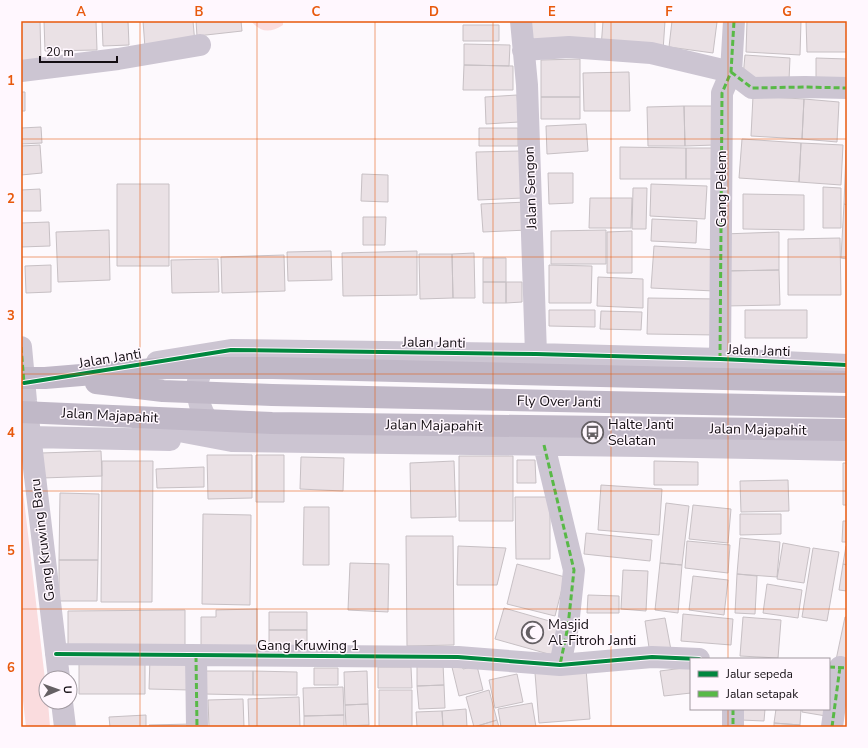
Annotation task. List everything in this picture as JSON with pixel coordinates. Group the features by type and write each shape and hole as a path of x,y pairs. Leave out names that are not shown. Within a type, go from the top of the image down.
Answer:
{"highway":[{"path":"27,390 166,368 273,368 847,382"},
{"name":"Jalan Majapahit","path":"27,390 163,391 272,396"},
{"name":"Jalan Majapahit","path":"27,390 272,423 847,430"},
{"name":"Fly Over Janti","path":"272,396 847,407"}],"street":[{"name":"Jalan Sengon","path":"521,21 527,85 536,354"},
{"name":"Gang Pelem","path":"720,360 722,93 731,72 734,21"},
{"path":"21,71 118,59 200,45"},
{"path":"523,50 569,47 651,53 731,72 752,88 847,88"},
{"name":"Gang Kruwing Baru","path":"21,348 22,347 30,437 58,670"},
{"path":"231,350 211,356 203,366 198,380 197,398 203,412 215,429 232,441"},
{"name":"Jalan Janti","path":"27,390 231,350 536,354 847,365"},
{"path":"804,450 807,363"},
{"path":"27,390 232,441"},
{"path":"30,437 847,450"},
{"path":"544,445 574,570 568,626 560,664"},
{"name":"Gang Kruwing 1","path":"56,654 458,657 560,664 652,657 690,659"},
{"path":"196,656 197,727"},
{"path":"832,727 839,667"},
{"path":"63,710 65,727"},
{"path":"732,710 733,727"}],"shaded area":[{"path":"251,21 283,21 283,25 270,30 262,30"},
{"path":"21,474 44,670 38,670 38,710 49,710 50,727 26,727 21,683"}],"building":[{"path":"21,21 40,21 41,62 21,63"},
{"path":"44,21 96,21 97,50 45,51"},
{"path":"102,21 128,21 129,45 103,46"},
{"path":"143,21 193,21 195,44 145,48"},
{"path":"196,21 241,21 242,31 197,36"},
{"path":"525,21 595,21 595,42 525,42"},
{"path":"603,21 665,21 663,51 601,48"},
{"path":"672,21 717,22 713,53 669,47"},
{"path":"747,21 801,21 800,55 746,52"},
{"path":"806,21 847,21 847,52 807,52"},
{"path":"463,25 499,25 499,41 463,41"},
{"path":"464,44 510,45 509,66 464,65"},
{"path":"745,55 790,58 789,80 743,77"},
{"path":"816,58 847,59 847,80 816,80"},
{"path":"580,59 580,97 541,97 541,60"},
{"path":"464,65 513,66 513,90 463,90"},
{"path":"629,72 630,111 584,111 583,73"},
{"path":"21,92 25,92 25,111 21,111"},
{"path":"517,95 519,122 486,124 485,97"},
{"path":"753,96 804,99 802,139 751,136"},
{"path":"541,97 580,97 580,119 541,119"},
{"path":"804,99 839,102 837,142 802,139"},
{"path":"684,106 685,146 648,146 647,107"},
{"path":"684,106 715,106 715,145 685,146"},
{"path":"586,124 588,151 547,154 546,126"},
{"path":"41,127 42,143 21,144 21,128"},
{"path":"479,128 518,128 518,146 479,146"},
{"path":"742,139 801,143 799,182 739,178"},
{"path":"801,143 843,145 841,185 799,182"},
{"path":"40,145 42,173 21,175 21,146"},
{"path":"620,147 686,148 686,179 620,179"},
{"path":"686,148 717,148 716,179 686,179"},
{"path":"846,150 847,151 847,205 844,204"},
{"path":"521,151 523,198 478,200 476,152"},
{"path":"548,173 573,173 573,203 549,204"},
{"path":"362,174 388,175 388,202 361,201"},
{"path":"117,184 169,184 169,266 117,266"},
{"path":"651,184 707,186 705,219 650,216"},
{"path":"823,187 841,188 841,228 823,228"},
{"path":"633,188 647,188 646,229 632,229"},
{"path":"40,189 41,211 21,211 21,190"},
{"path":"743,194 804,195 804,230 743,229"},
{"path":"590,198 632,198 631,228 589,228"},
{"path":"527,202 528,230 483,232 481,204"},
{"path":"844,204 847,205 847,259 841,258"},
{"path":"363,217 386,217 385,245 363,245"},
{"path":"652,219 697,221 696,243 651,241"},
{"path":"49,222 50,246 21,247 21,223"},
{"path":"109,230 110,280 58,282 56,232"},
{"path":"606,230 606,264 551,264 551,231"},
{"path":"632,231 632,273 607,273 607,232"},
{"path":"779,232 779,270 723,271 723,234"},
{"path":"840,238 841,295 788,295 788,239"},
{"path":"654,246 717,250 714,291 651,288"},
{"path":"331,251 332,280 288,281 287,252"},
{"path":"417,251 417,295 343,296 342,253"},
{"path":"474,253 475,298 453,298 452,254"},
{"path":"419,254 452,254 453,298 420,299"},
{"path":"284,255 285,291 222,293 221,257"},
{"path":"483,258 506,258 506,282 483,282"},
{"path":"218,259 219,292 172,293 171,260"},
{"path":"51,265 51,292 26,293 25,266"},
{"path":"549,265 592,266 591,303 549,303"},
{"path":"779,270 780,305 724,306 723,271"},
{"path":"598,277 643,279 643,308 597,306"},
{"path":"483,282 506,282 506,303 483,303"},
{"path":"506,282 522,282 522,302 506,303"},
{"path":"648,298 718,299 717,335 647,334"},
{"path":"549,310 595,310 595,327 549,326"},
{"path":"745,310 807,310 807,338 745,338"},
{"path":"601,311 642,312 641,330 600,329"},
{"path":"101,451 102,476 42,478 41,453"},
{"path":"207,455 252,455 252,498 208,499"},
{"path":"256,455 284,455 284,502 256,502"},
{"path":"459,456 513,456 513,521 459,521"},
{"path":"301,457 344,458 343,491 300,489"},
{"path":"517,460 535,460 536,483 517,483"},
{"path":"102,461 153,461 152,602 101,602"},
{"path":"454,461 456,517 411,518 410,463"},
{"path":"654,461 698,462 698,485 654,485"},
{"path":"843,463 847,463 847,505 843,505"},
{"path":"204,467 204,487 157,488 156,469"},
{"path":"788,480 789,511 741,512 740,481"},
{"path":"601,485 662,489 659,535 598,530"},
{"path":"60,493 99,494 98,560 59,560"},
{"path":"515,497 550,497 550,559 516,559"},
{"path":"666,503 689,506 682,565 660,563"},
{"path":"693,505 731,509 728,543 689,539"},
{"path":"304,507 329,507 329,565 303,565"},
{"path":"203,514 251,515 250,605 202,604"},
{"path":"740,514 781,514 781,534 740,535"},
{"path":"843,521 847,521 847,542 842,542"},
{"path":"586,533 652,540 650,561 584,554"},
{"path":"406,536 453,536 454,645 407,646"},
{"path":"740,538 780,542 777,577 737,574"},
{"path":"687,541 730,545 728,573 685,568"},
{"path":"783,543 810,548 804,583 777,579"},
{"path":"458,546 506,548 497,585 457,585"},
{"path":"847,546 847,565 843,564"},
{"path":"813,548 839,552 827,621 802,617"},
{"path":"59,560 98,560 97,601 59,601"},
{"path":"350,563 389,564 388,612 348,610"},
{"path":"660,563 682,565 678,613 655,610"},
{"path":"517,564 565,577 555,616 507,604"},
{"path":"843,564 847,565 847,591 839,590"},
{"path":"623,570 648,571 646,611 621,609"},
{"path":"737,574 757,576 755,614 735,613"},
{"path":"693,576 728,580 724,615 689,610"},
{"path":"767,584 802,590 798,618 763,613"},
{"path":"588,595 619,596 619,613 587,613"},
{"path":"504,608 560,624 552,655 495,639"},
{"path":"257,609 257,651 201,650 201,617 216,617 216,610"},
{"path":"185,610 185,650 68,651 68,611"},
{"path":"269,612 307,612 307,630 269,630"},
{"path":"683,614 733,619 731,645 681,641"},
{"path":"743,617 781,620 778,658 740,656"},
{"path":"845,617 847,617 847,663 836,660"},
{"path":"665,618 671,650 650,654 645,621"},
{"path":"269,630 307,630 307,653 269,653"},
{"path":"150,657 190,658 190,690 149,689"},
{"path":"79,659 145,659 145,694 79,694"},
{"path":"461,661 463,669 477,666 483,690 459,696 451,663"},
{"path":"443,664 444,685 417,686 417,665"},
{"path":"378,667 411,667 412,688 378,688"},
{"path":"690,667 690,693 664,696 660,671"},
{"path":"314,668 338,668 338,685 314,685"},
{"path":"586,669 590,719 539,723 535,673"},
{"path":"204,671 253,671 253,695 204,694"},
{"path":"253,671 297,672 297,695 253,695"},
{"path":"367,671 368,704 345,705 344,672"},
{"path":"517,674 523,702 495,708 489,680"},
{"path":"444,685 445,708 419,709 417,686"},
{"path":"343,687 344,715 304,716 303,688"},
{"path":"379,690 412,690 412,726 379,726"},
{"path":"489,690 497,720 474,727 466,697"},
{"path":"299,697 300,727 249,727 248,699"},
{"path":"243,699 244,727 209,727 208,700"},
{"path":"532,703 536,727 501,727 498,709"},
{"path":"368,704 369,725 346,726 345,705"},
{"path":"466,709 467,727 443,727 442,711"},
{"path":"742,710 765,710 764,721 741,720"},
{"path":"776,710 801,710 800,725 774,723"},
{"path":"802,710 827,710 826,716 802,712"},
{"path":"442,711 443,727 417,727 416,712"},
{"path":"146,715 146,727 110,727 109,717"},
{"path":"344,715 344,727 304,727 304,716"},
{"path":"497,720 499,727 474,727"},
{"path":"774,723 800,725 800,727 774,727"},
{"path":"192,724 192,727 149,727 149,725"}],"marked path":[{"path":"720,359 722,93 731,72 734,21"},
{"path":"731,72 752,88 847,88"},
{"path":"21,347 24,383"},
{"path":"544,445 574,570 568,626 560,665"},
{"path":"196,656 197,727"},
{"path":"830,667 847,668"},
{"path":"832,727 840,667"},
{"path":"733,710 733,727"}],"cycle path":[{"path":"24,383 231,350 536,354 720,359 847,365"},
{"path":"56,654 458,657 560,665 652,657 690,659"}],"place":[{"name":"Halte Janti Selatan","path":"593,432"},
{"name":"Masjid Al-Fitroh Janti","path":"533,632"}]}
